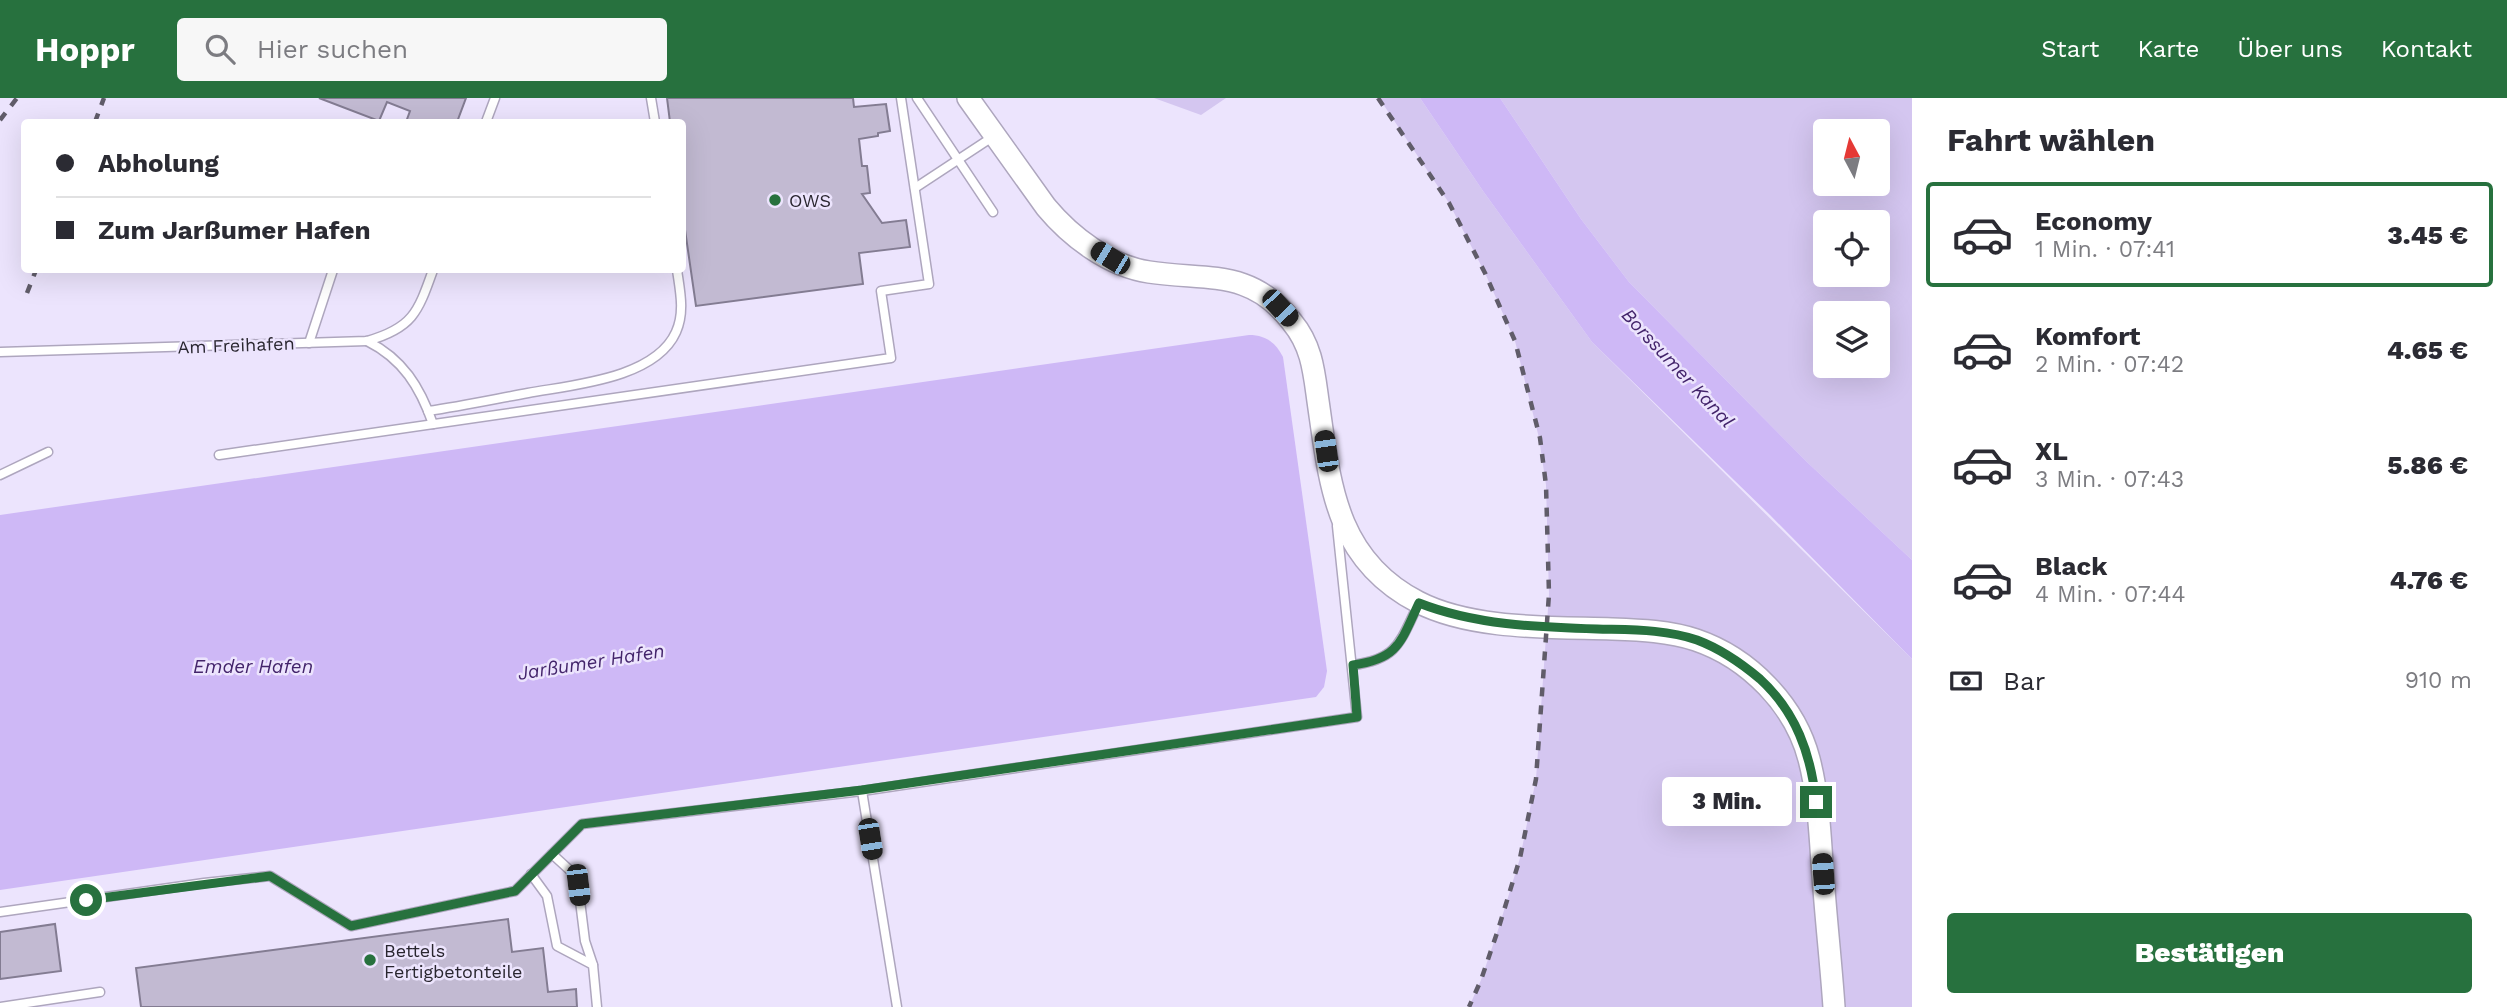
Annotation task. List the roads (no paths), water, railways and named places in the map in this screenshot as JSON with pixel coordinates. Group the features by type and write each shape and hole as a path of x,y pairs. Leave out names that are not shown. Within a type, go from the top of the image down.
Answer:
{"street":[{"path":"968,98 1060,224 1087,244 1132,268 1148,272 1218,277 1239,284 1268,298 1286,314 1302,335 1313,362 1335,503 1352,540 1375,570 1419,603 1443,612 1491,622 1639,630 1697,640 1736,660 1773,692 1803,741 1814,778 1834,1007"}],"lane":[{"path":"487,119 495,98"},
{"path":"651,98 654,119"},
{"path":"219,455 891,358 881,291 929,284 901,98"},
{"path":"917,98 993,212"},
{"path":"915,188 995,135"},
{"path":"309,343 332,273"},
{"name":"Am Freihafen","path":"0,352 367,341 391,334 404,325 421,305 432,273"},
{"path":"428,411 569,387 607,379 635,368 657,355 675,335 681,316 677,273"},
{"path":"367,341 386,351 406,372 423,395 433,424"},
{"path":"0,475 48,452"},
{"path":"0,912 270,876 351,926 515,891 582,824 862,790 1357,717 1335,503"},
{"path":"1353,665 1372,662 1391,653 1419,603"},
{"path":"862,790 897,1007"},
{"path":"552,853 575,875 578,885 585,941 593,965 597,1007"},
{"path":"531,874 547,896 557,946 593,965"},
{"path":"0,1007 100,992"}],"water":[{"name":"Borssumer Kanal","path":"1420,98 1500,98 1581,219 1629,282 1808,463 1912,560 1912,659 1770,515 1592,342"},
{"name":"Emder Hafen","path":"1249,335 1270,341 1283,357 1327,671 1324,687 1316,697 0,890 0,515"}],"railway":[{"path":"0,120 17,98"},
{"path":"96,119 104,98"},
{"path":"1378,98 1449,203 1485,273 1515,341 1540,438 1546,485 1549,594 1536,779 1520,858 1481,980 1469,1007"},
{"path":"27,293 35,273"}],"place":[{"name":"OWS","path":"775,200"},
{"name":"Bettels Fertigbetonteile","path":"370,960"}],"water label":[{"name":"Jarßumer Hafen","path":"591,662"}]}
